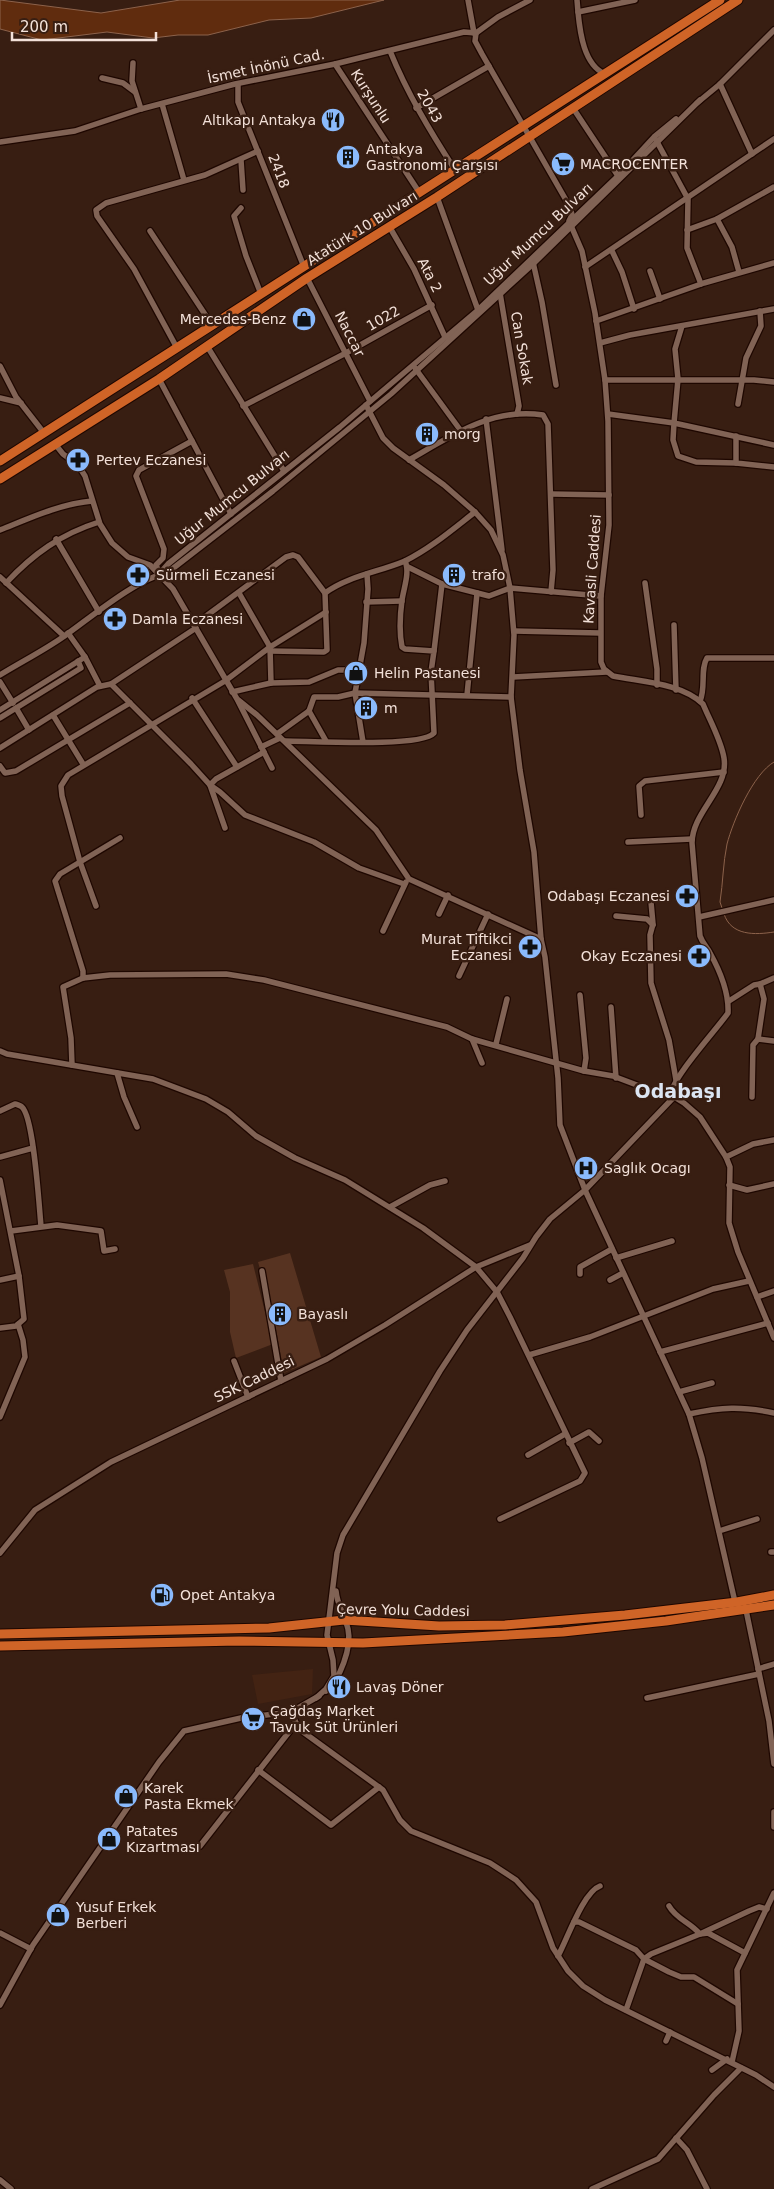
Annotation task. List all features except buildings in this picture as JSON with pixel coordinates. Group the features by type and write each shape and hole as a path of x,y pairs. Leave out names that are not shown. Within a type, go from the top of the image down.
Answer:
{"highway":[{"name":"Atatürk 10 Bulvarı","path":"0,479 159,380 307,278 437,197 738,0"},
{"name":"Atatürk 10 Bulvarı","path":"0,462 716,2"},
{"name":"Çevre Yolu Caddesi","path":"0,1634 260,1628 344,1620 439,1626 505,1624 625,1615 735,1602 774,1595"},
{"name":"Çevre Yolu Caddesi","path":"0,1646 239,1641 347,1643 563,1632 774,1605"}],"street":[{"name":"Kavasli Caddesi","path":"468,0 476,41 522,127 530,137 570,207 572,215 571,224 582,250 600,343 608,414 609,525 601,596 600,633 600,662 607,672"},
{"path":"475,33 498,17 530,0"},
{"path":"577,0 588,59 595,70 605,74"},
{"path":"578,12 635,0"},
{"path":"700,100 720,84 774,30"},
{"name":"İsmet İnönü Cad.","path":"0,142 75,131 141,110 238,84 335,64 464,32 475,33"},
{"name":"2043","path":"390,50 416,108 455,170"},
{"path":"132,63 132,81 141,110"},
{"name":"Kurşunlu","path":"335,64 419,192"},
{"path":"416,108 489,66"},
{"path":"102,78 123,83 136,92"},
{"name":"2418","path":"238,84 238,102 304,267"},
{"path":"720,84 752,154"},
{"name":"Uğur Mumcu Bulvarı","path":"159,574 167,573 370,412 534,264 654,137 700,100"},
{"name":"Uğur Mumcu Bulvarı","path":"0,675 66,635 159,574 168,564 368,403 478,310 499,287 571,224 658,143 700,100"},
{"path":"162,104 184,180"},
{"path":"572,108 618,176"},
{"path":"654,137 688,199 687,248 700,284"},
{"path":"585,267 612,251 774,139"},
{"path":"177,348 151,297 97,216 96,210 100,206 205,175 258,151"},
{"path":"241,160 242,190"},
{"path":"687,230 717,219 774,188"},
{"path":"437,197 478,310"},
{"path":"241,208 234,216 246,256 261,294"},
{"path":"717,219 732,246 738,272"},
{"name":"Ata 2","path":"389,226 432,304 445,337"},
{"path":"150,231 212,325"},
{"path":"612,251 622,272 634,309"},
{"path":"532,258 542,302 556,385"},
{"path":"596,321 700,284 774,263"},
{"path":"650,271 660,299"},
{"name":"Naccar","path":"307,278 346,353 368,403 370,412 383,438 409,460 444,485 475,512 491,530 503,555"},
{"name":"Can Sokak","path":"499,287 520,406 517,414"},
{"name":"1022","path":"243,406 346,353 432,304"},
{"path":"600,343 774,309"},
{"path":"738,404 746,358 761,326 760,312"},
{"path":"682,326 675,349 678,379 673,440 678,456 696,462 736,463 774,467"},
{"path":"206,346 284,471"},
{"path":"412,364 461,431"},
{"path":"0,366 20,403 44,433"},
{"path":"605,380 678,379 774,382"},
{"path":"159,380 231,514"},
{"path":"0,398 20,403"},
{"path":"409,460 486,419 517,414 543,415 546,419 551,494 553,570 551,592"},
{"path":"608,414 674,423 774,445"},
{"path":"486,419 503,555 510,588 514,631 511,697 520,770 534,852 560,1125 585,1190 689,1414 702,1458 735,1602"},
{"path":"736,436 736,463"},
{"path":"159,574 156,565 162,558 164,549 136,476 139,470 192,441"},
{"path":"55,444 63,454 78,465 85,476 98,522 112,543 120,551 137,562 150,565 172,589 237,699 272,768"},
{"path":"551,494 609,495"},
{"path":"0,530 54,509 77,502 92,501"},
{"path":"326,593 367,574 405,561 436,543 475,512"},
{"path":"6,583 30,558 56,539 98,522"},
{"path":"56,539 99,612"},
{"path":"0,748 100,686 111,684 195,627 286,557 293,555 298,557 326,593 327,650 324,652 270,649"},
{"path":"405,561 408,567 402,601 402,647 434,652"},
{"path":"408,567 442,584 477,593 495,595 510,588 601,596"},
{"path":"363,742 355,693 360,670 367,574"},
{"path":"0,577 66,635 85,657 100,686"},
{"path":"645,583 657,669 657,685"},
{"path":"281,738 378,744 431,737 434,734 431,672 442,584"},
{"path":"239,593 270,649 271,683"},
{"path":"467,695 477,593"},
{"path":"366,602 402,601"},
{"path":"96,906 80,862 61,786 68,775 192,698 225,681 326,612"},
{"path":"674,625 676,690"},
{"path":"514,631 600,633"},
{"path":"0,718 14,705 85,657"},
{"path":"700,701 704,690 707,658 774,658"},
{"path":"232,692 271,683 297,684 309,682 338,670 360,670"},
{"path":"513,676 607,672 613,676 657,685 691,695 703,704 724,758 724,772 696,822 692,838 703,946 709,950 716,965 729,1001 728,1013 676,1080 670,1091"},
{"path":"0,682 29,730"},
{"path":"111,684 151,723 210,786 220,792 251,819 314,842 359,868 448,895 541,939"},
{"path":"210,786 281,738 309,711 314,697 338,697 355,693 407,696 433,694 511,697"},
{"path":"192,698 237,767"},
{"path":"237,699 281,738 376,830 407,881"},
{"path":"0,766 5,773 16,771 130,703"},
{"path":"0,710 14,705"},
{"path":"309,711 326,741"},
{"path":"53,715 83,764"},
{"path":"641,815 639,786 645,781 724,772"},
{"path":"210,786 225,828"},
{"path":"83,978 83,971 55,881 60,874 120,838"},
{"path":"628,842 692,838"},
{"path":"383,931 407,881"},
{"path":"439,914 448,895"},
{"path":"699,917 774,900"},
{"path":"651,902 653,925 650,935 651,983 669,1040 676,1080"},
{"path":"459,976 488,914"},
{"path":"616,916 647,919 653,925"},
{"path":"72,1065 71,1038 63,986 83,978 110,975 226,974 264,980 447,1027 472,1039 496,1044 584,1071 616,1078 650,1090 670,1091"},
{"path":"729,1001 754,985 774,978"},
{"path":"752,1098 752,1048 758,1039 764,999 760,984"},
{"path":"580,995 586,1058 584,1071"},
{"path":"496,1044 507,999"},
{"path":"611,1007 616,1078"},
{"path":"472,1039 482,1063"},
{"path":"758,1039 774,1041"},
{"path":"0,1051 8,1054 153,1079 206,1099 228,1112 256,1136 295,1158 345,1180 390,1207 476,1267 497,1292 585,1473 580,1481 500,1519"},
{"path":"117,1073 124,1098 137,1127"},
{"path":"670,1091 673,1098 684,1103 700,1117 726,1157 730,1167 729,1223 749,1281 774,1338"},
{"path":"316,1698 326,1689 334,1676 333,1660 328,1643 337,1553 343,1535 365,1497 440,1371 467,1330 550,1219 585,1190 673,1098"},
{"path":"0,1111 15,1104 22,1106 25,1113 33,1148 41,1226"},
{"path":"726,1157 753,1144 774,1140"},
{"path":"0,1157 33,1148"},
{"path":"0,1180 19,1276 24,1319 18,1324 0,1328"},
{"path":"390,1207 430,1185 445,1181"},
{"path":"729,1185 747,1190 774,1184"},
{"path":"11,1231 41,1226 67,1226 101,1231 104,1251 115,1249"},
{"path":"616,1258 672,1241"},
{"name":"SSK Caddesi","path":"0,1553 35,1510 66,1488 173,1430 248,1397 359,1341 476,1267 532,1244"},
{"path":"580,1274 580,1267 612,1249"},
{"path":"262,1271 281,1381"},
{"path":"610,1280 623,1273"},
{"path":"0,1280 19,1276"},
{"path":"529,1356 590,1337 713,1289 749,1281"},
{"path":"757,1298 774,1291"},
{"path":"660,1352 768,1323"},
{"path":"0,1417 25,1358 23,1340 18,1324"},
{"path":"234,1362 248,1397"},
{"path":"679,1392 712,1383"},
{"path":"689,1414 717,1407 732,1407 774,1413"},
{"path":"569,1443 589,1432 599,1441"},
{"path":"528,1455 565,1434"},
{"path":"718,1531 757,1519"},
{"path":"0,2005 31,1949 159,1762 184,1731 241,1718 292,1712 334,1685 342,1672 349,1632 336,1596 335,1577"},
{"path":"746,1610 759,1671 774,1764"},
{"path":"647,1698 759,1671 774,1664"},
{"path":"292,1712 299,1729 322,1748 379,1787 393,1804 400,1820 411,1831 490,1863 516,1880 536,1902 558,1956 568,1971 583,1986 626,2010 729,2060 774,2087"},
{"path":"200,1846 296,1723"},
{"path":"258,1770 331,1825 379,1787"},
{"path":"774,1812 774,1827"},
{"path":"558,1956 574,1922 595,1888 600,1886"},
{"path":"712,2070 729,2060 739,2031 737,1970 774,1893"},
{"path":"668,1906 674,1914 695,1928 700,1934"},
{"path":"626,2010 644,1959 749,1911 759,1908 767,1909"},
{"path":"574,1922 579,1922 636,1950 644,1959 681,1976 694,1977 738,2004"},
{"path":"0,1933 31,1949"},
{"path":"700,1934 708,1933 745,1953"},
{"path":"666,2041 670,2032"},
{"path":"592,2189 658,2159 741,2068"},
{"path":"676,2138 688,2150 707,2189"},
{"path":"0,2180 11,2189"}],"shaded area":[{"path":"0,0 101,13 180,0 384,0 311,18 269,20 208,35 178,35 153,38 107,32 42,40 0,29"},
{"path":"290,1253 321,1357 284,1373 275,1324 290,1320 288,1307 272,1311 258,1262"},
{"path":"253,1264 273,1344 236,1358 230,1332 230,1292 224,1270"},
{"path":"313,1669 312,1694 258,1704 252,1675"}],"waterway":[{"path":"722,908 720,902 727,844 730,834 751,787 766,768 774,762"},
{"path":"724,914 732,927 738,930 759,934 774,932"}],"place":[{"name":"Altıkapı Antakya","path":"333,120"},
{"name":"Antakya Gastronomi Çarşısı","path":"348,157"},
{"name":"MACROCENTER","path":"563,164"},
{"name":"Mercedes-Benz","path":"304,319"},
{"name":"morg","path":"427,434"},
{"name":"Pertev Eczanesi","path":"78,460"},
{"name":"Sürmeli Eczanesi","path":"138,575"},
{"name":"trafo","path":"454,575"},
{"name":"Damla Eczanesi","path":"115,619"},
{"name":"Helin Pastanesi","path":"356,673"},
{"name":"m","path":"366,708"},
{"name":"Odabaşı Eczanesi","path":"687,896"},
{"name":"Murat Tiftikci Eczanesi","path":"530,947"},
{"name":"Okay Eczanesi","path":"699,956"},
{"name":"Saglık Ocagı","path":"586,1168"},
{"name":"Bayaslı","path":"280,1314"},
{"name":"Opet Antakya","path":"162,1595"},
{"name":"Lavaş Döner","path":"339,1687"},
{"name":"Çağdaş Market Tavuk Süt Ürünleri","path":"253,1719"},
{"name":"Karek Pasta Ekmek","path":"126,1796"},
{"name":"Patates Kızartması","path":"109,1839"},
{"name":"Yusuf Erkek Berberi","path":"58,1915"}],"district":[{"name":"Odabaşı","path":"678,1091"}]}
